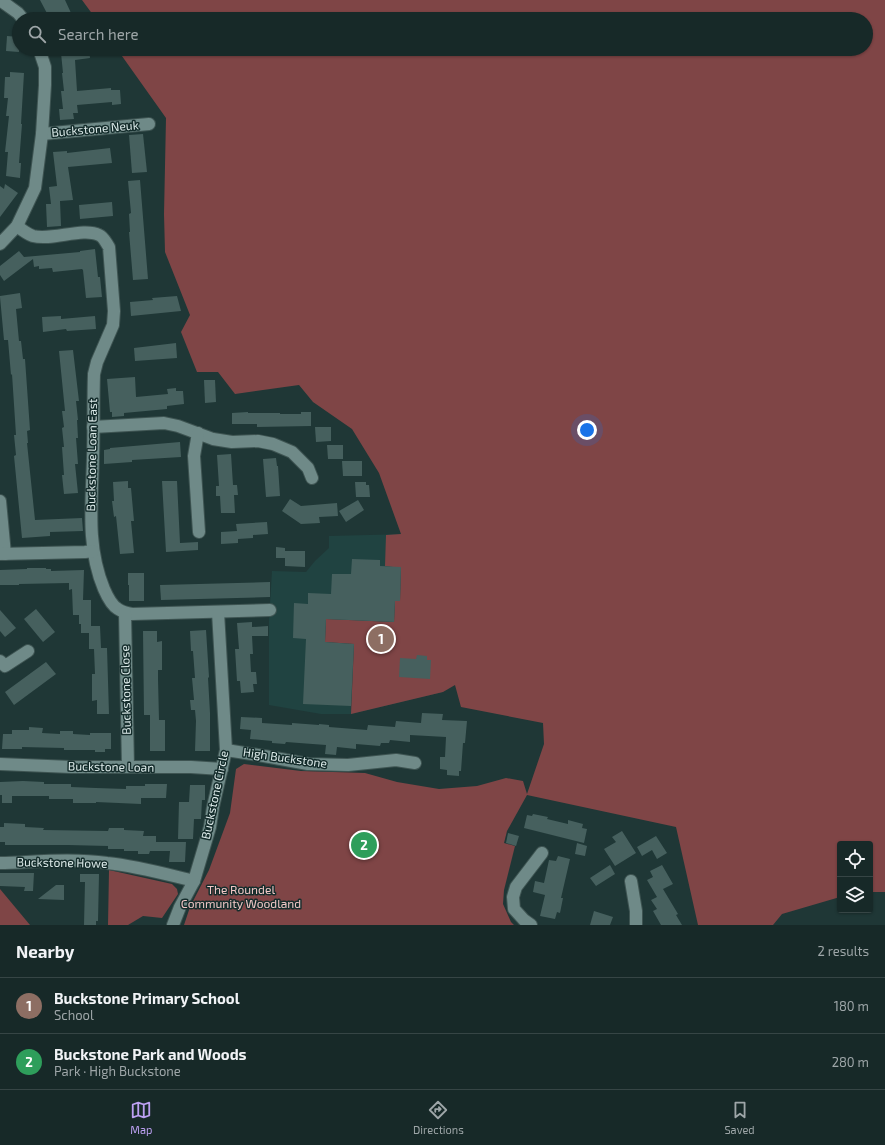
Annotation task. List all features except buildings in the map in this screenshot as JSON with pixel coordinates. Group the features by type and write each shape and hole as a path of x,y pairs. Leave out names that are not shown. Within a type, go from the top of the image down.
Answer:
{"street":[{"path":"0,0 17,12"},
{"path":"0,244 17,226 35,188 42,134 45,85 45,67 41,56"},
{"name":"Buckstone Neuk","path":"42,134 149,124"},
{"name":"Buckstone Loan East","path":"17,226 33,236 45,237 90,233 100,235 105,239 109,247 114,311 112,325 97,362 94,374 93,456 90,504 93,551 101,581 108,597 117,609 125,613"},
{"path":"93,427 164,423 198,432 213,439 232,442 258,442 273,444 292,452 308,468 312,478"},
{"path":"198,432 194,456 201,516 199,532"},
{"path":"0,501 2,554 93,551"},
{"path":"125,613 270,610"},
{"name":"Buckstone Circle","path":"173,925 180,907 194,881 210,827 226,750 218,612"},
{"name":"Buckstone Close","path":"125,613 128,767"},
{"path":"0,661 5,666 28,651"},
{"name":"High Buckstone","path":"226,750 308,764 348,765 396,760 418,764"},
{"name":"Buckstone Loan","path":"0,764 71,767 191,767 222,769"},
{"path":"531,925 514,909 513,896 516,887 542,853"},
{"name":"Buckstone Howe","path":"0,863 80,861 107,862 194,881"},
{"path":"631,882 636,911 636,925"}],"shaded area":[{"path":"448,533 443,692 351,714 321,714 269,705 269,621 272,571 306,572 329,548 329,536"}],"green space":[{"name":"The Roundel Community Woodland","path":"82,0 885,0 885,892 873,892 873,841 837,841 837,898 782,914 773,925 698,925 676,827 527,795 507,831 504,843 515,846 504,890 503,904 511,922 514,925 184,925 190,907 209,870 230,813 236,769 244,764 301,771 365,773 397,782 439,789 477,786 506,778 523,781 527,794 544,744 543,723 461,707 455,685 443,692 351,714 354,644 325,642 326,619 394,622 395,601 400,601 401,568 385,566 386,535 401,534 379,473 352,429 313,402 299,385 235,394 218,372 197,372 181,332 190,315 165,252 164,214 166,118 122,56 873,56 873,12 91,12"},
{"path":"109,870 172,884 177,889 178,894 162,918 143,916 128,925 108,925"},
{"path":"0,889 30,925 0,925"}],"place":[{"name":"Buckstone Primary School","path":"381,639"},
{"name":"Buckstone Park and Woods","path":"364,845"}]}
